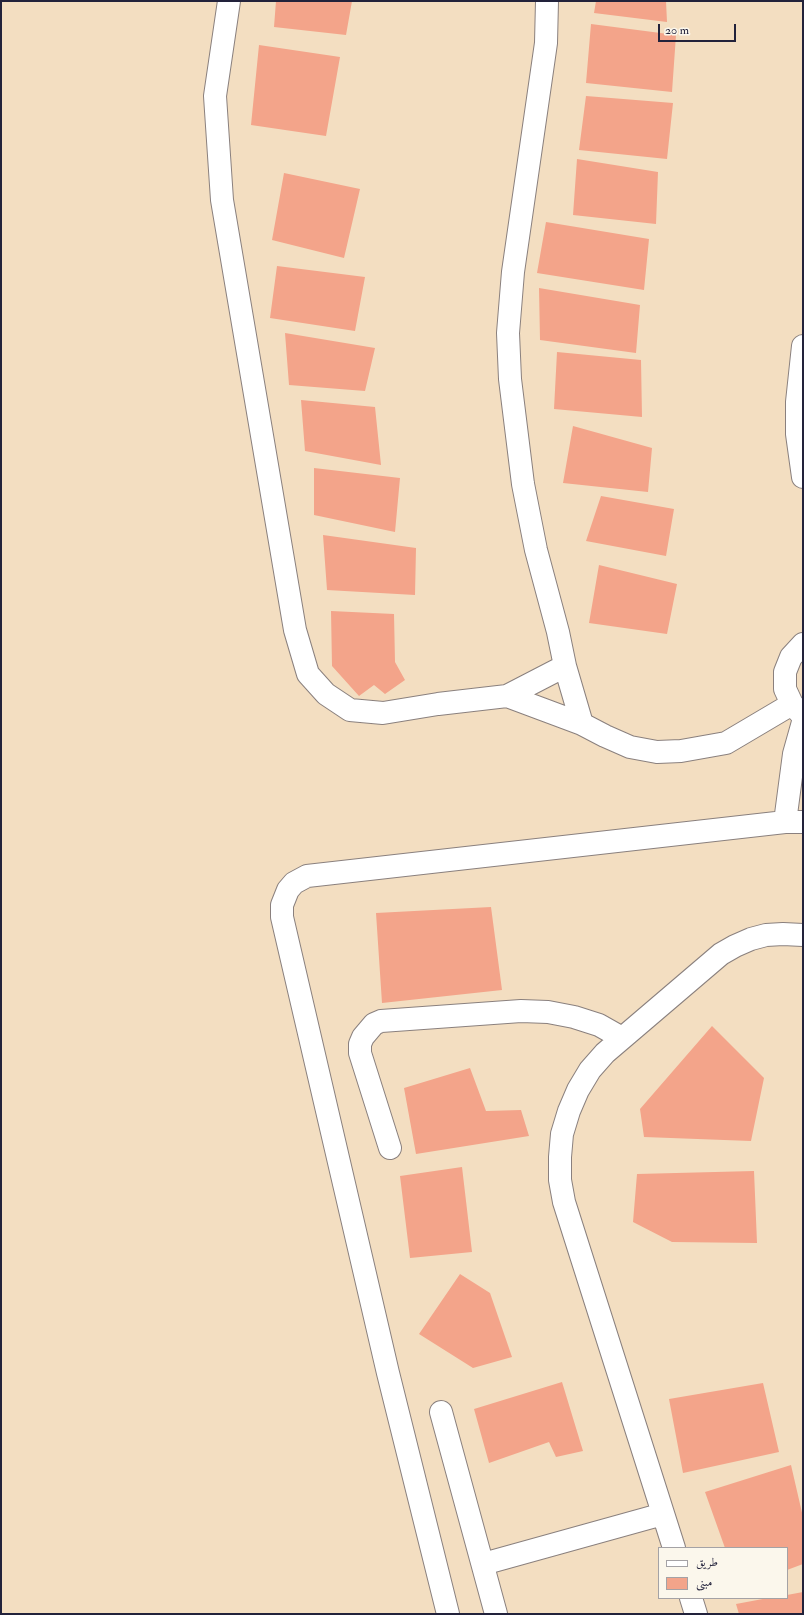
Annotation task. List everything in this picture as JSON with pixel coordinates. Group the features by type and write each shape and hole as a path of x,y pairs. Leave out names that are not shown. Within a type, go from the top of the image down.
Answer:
{"street":[{"path":"229,1 215,96 222,200 295,630 308,674 326,694 350,710 383,713 438,704 507,696 565,666"},
{"path":"547,1 546,43 513,272 508,333 510,379 523,484 536,550 558,632 565,666 582,724"},
{"path":"803,346 797,402 797,434 803,477"},
{"path":"448,1614 388,1373 282,918 282,905 288,890 294,883 307,876 794,822 794,754 799,714 785,689 785,672 791,657 803,644"},
{"path":"507,696 582,724 630,747 657,752 681,751 726,743 799,714"},
{"path":"674,1547 564,1202 560,1180 562,1134 569,1111 578,1090 590,1070 605,1053 721,954 751,939 766,935 803,935"},
{"path":"390,1148 360,1053 363,1036 374,1024 382,1021 521,1011 548,1012 574,1017 592,1023 622,1038"},
{"path":"441,1412 496,1614"},
{"path":"483,1564 663,1514"},
{"path":"691,1599 696,1614"}],"building":[{"path":"276,1 352,1 346,35 274,27"},
{"path":"596,1 666,1 667,22 594,13"},
{"path":"591,24 676,35 672,92 586,83"},
{"path":"259,45 340,57 326,136 251,125"},
{"path":"586,96 673,103 667,159 579,150"},
{"path":"577,159 658,172 656,224 573,215"},
{"path":"284,173 360,189 344,258 272,240"},
{"path":"546,222 649,239 644,290 537,273"},
{"path":"277,266 365,277 355,331 270,318"},
{"path":"539,288 640,305 636,353 540,340"},
{"path":"285,333 375,348 365,391 289,385"},
{"path":"557,352 641,360 642,417 554,409"},
{"path":"301,400 375,407 381,465 305,451"},
{"path":"573,426 652,448 648,492 563,483"},
{"path":"314,468 400,478 395,532 314,515"},
{"path":"601,496 674,509 666,556 586,541"},
{"path":"323,535 416,548 415,595 327,590"},
{"path":"599,565 677,584 667,634 589,623"},
{"path":"331,611 394,614 395,662 405,680 385,694 374,685 359,696 332,666"},
{"path":"491,907 502,990 382,1003 376,913"},
{"path":"712,1026 764,1078 751,1141 644,1137 640,1109"},
{"path":"470,1068 486,1111 521,1110 529,1136 416,1154 404,1088"},
{"path":"462,1167 472,1252 410,1258 400,1176"},
{"path":"754,1171 757,1243 672,1242 633,1222 637,1174"},
{"path":"460,1274 490,1293 512,1357 473,1368 419,1334"},
{"path":"562,1382 583,1451 556,1457 549,1442 489,1463 474,1409"},
{"path":"763,1383 779,1452 683,1473 669,1399"},
{"path":"791,1465 803,1517 803,1564 788,1570 788,1547 725,1547 705,1492"},
{"path":"803,1592 803,1614 739,1614 736,1604 763,1599 788,1599 788,1595"}]}
